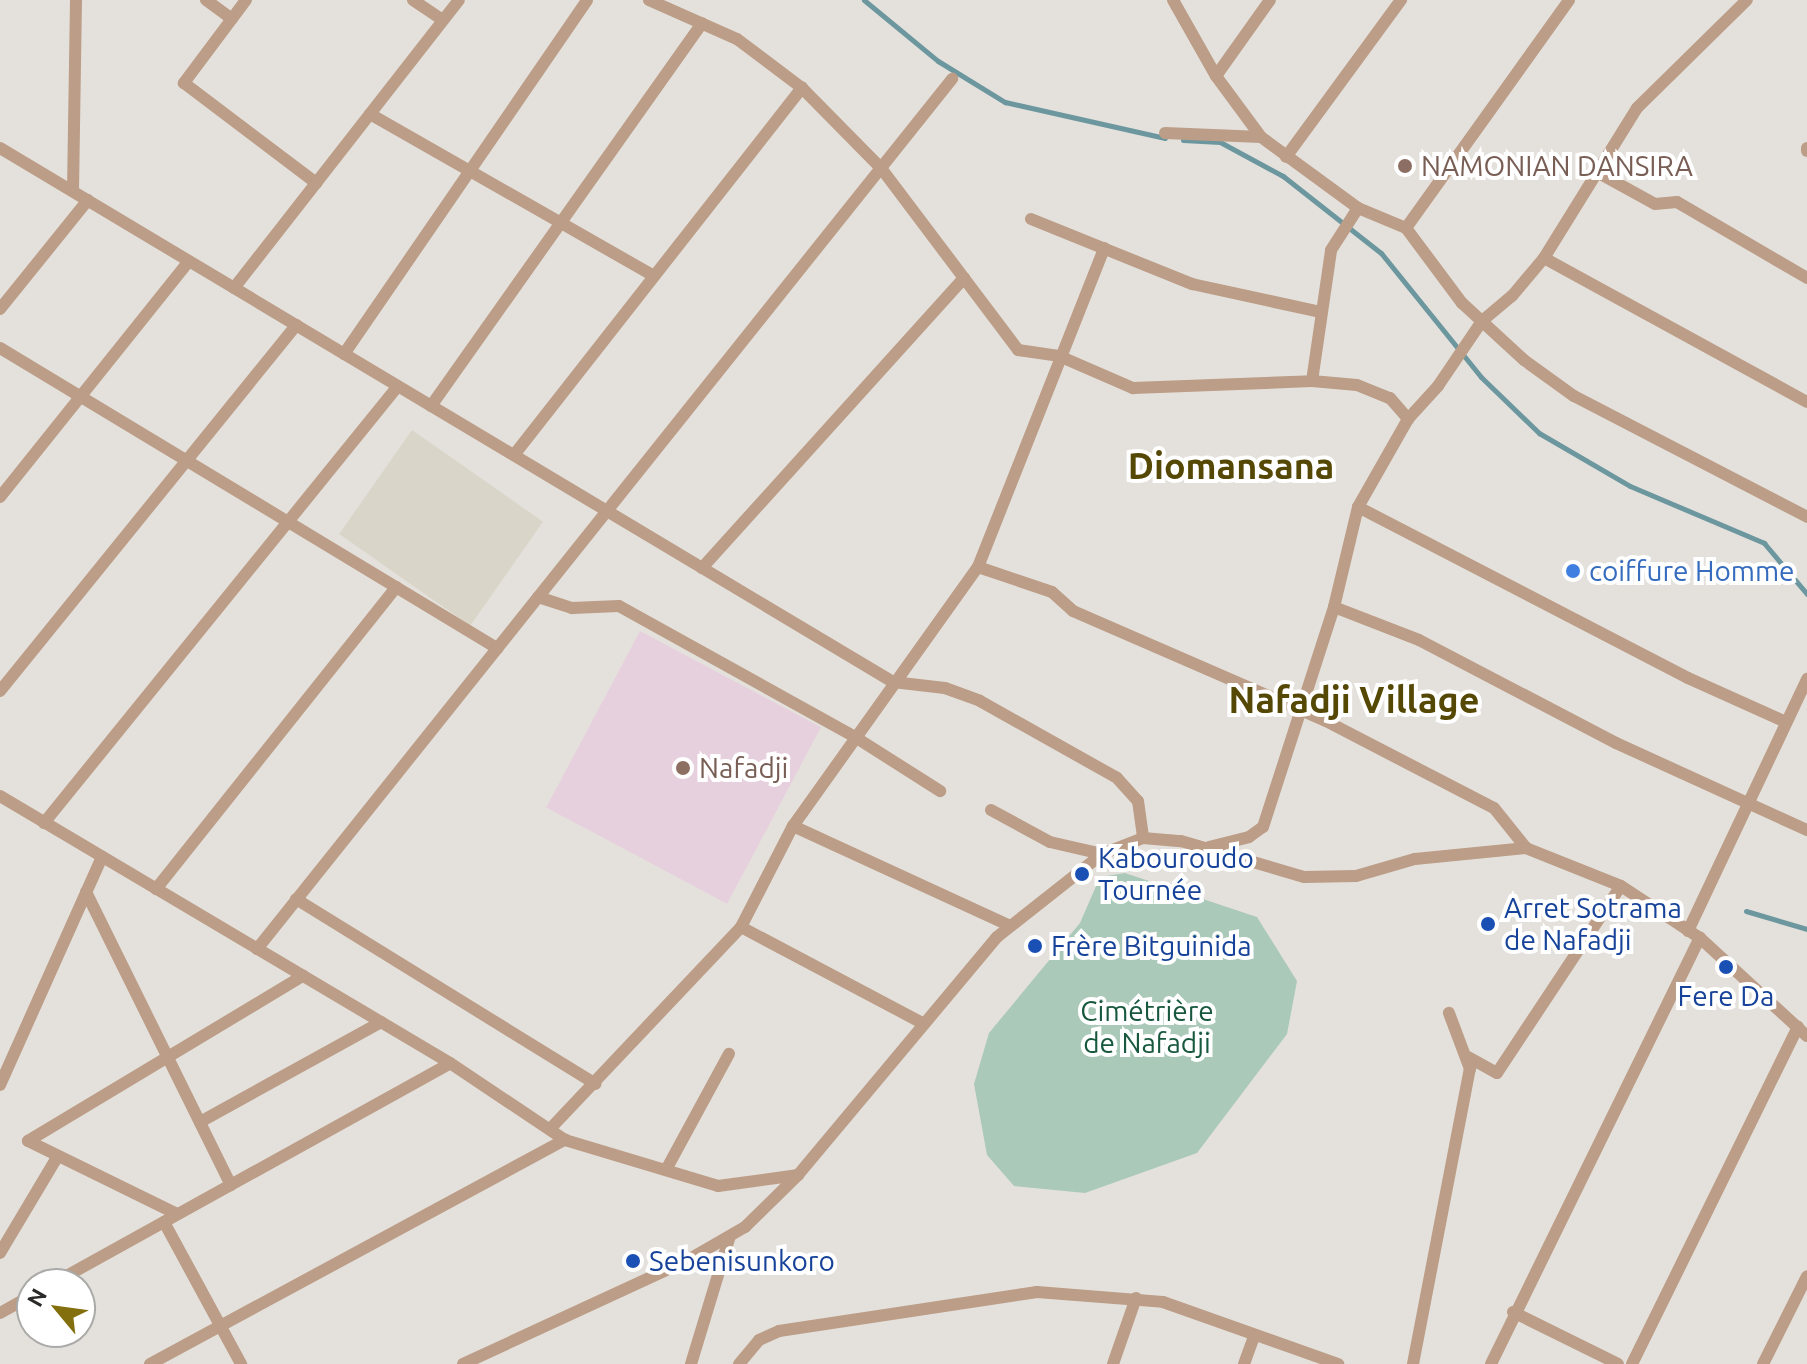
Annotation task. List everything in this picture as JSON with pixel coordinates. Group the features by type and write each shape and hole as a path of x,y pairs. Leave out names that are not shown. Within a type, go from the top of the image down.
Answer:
{"street":[{"path":"73,191 76,0"},
{"path":"206,0 232,19"},
{"path":"246,0 184,83 316,183"},
{"path":"413,0 443,20"},
{"path":"234,288 459,0"},
{"path":"344,354 587,0"},
{"path":"649,0 737,39 802,88 881,168 1018,350 1059,356 1133,388 1312,381 1357,385 1390,398 1408,419"},
{"path":"1173,0 1216,76 1261,137 1358,208 1406,228 1462,303 1482,321 1574,396 1807,517"},
{"path":"1216,76 1270,0"},
{"path":"1286,157 1401,0"},
{"path":"1406,228 1569,0"},
{"path":"1205,848 1249,837 1263,827 1334,607 1358,507 1408,419 1438,386 1482,321 1512,296 1544,258 1595,171 1637,108 1747,0"},
{"path":"431,406 563,224 702,23"},
{"path":"257,949 952,79"},
{"path":"514,455 802,88"},
{"path":"370,114 654,276"},
{"path":"1165,133 1261,137"},
{"path":"0,148 893,682 945,688 980,701 1117,778 1138,801 1143,838"},
{"path":"1595,171 1655,204 1677,202 1807,278"},
{"path":"0,309 88,200"},
{"path":"1312,381 1331,250 1358,208"},
{"path":"1031,219 1192,284 1320,312"},
{"path":"550,1129 596,1084 741,927 793,826 978,567 1104,248"},
{"path":"1544,258 1807,402"},
{"path":"0,497 189,261"},
{"path":"702,568 964,278"},
{"path":"0,691 296,325"},
{"path":"0,348 497,648"},
{"path":"44,823 398,386"},
{"path":"1358,507 1688,678 1786,722"},
{"path":"978,567 1052,592 1073,611 1298,711 1494,808 1526,848"},
{"path":"156,889 396,587"},
{"path":"538,597 572,608 619,606 855,737 940,791"},
{"path":"1334,607 1419,640 1616,743 1807,830"},
{"path":"1688,931 1807,679"},
{"path":"0,796 450,1063 565,1140 667,1168 718,1186 798,1175"},
{"path":"991,810 1050,842 1102,854"},
{"path":"793,826 1010,926"},
{"path":"463,1364 729,1239 798,1175 1010,926 1102,854 1143,838 1205,848 1304,877 1356,876 1415,859 1526,848 1621,886 1700,938 1803,1032 1632,1364"},
{"path":"0,1085 102,857"},
{"path":"1468,1057 1497,1073 1621,886"},
{"path":"86,892 231,1185"},
{"path":"296,899 596,1084"},
{"path":"741,927 924,1024"},
{"path":"1491,1364 1513,1312 1700,938"},
{"path":"177,1214 56,1159 28,1141 32,1134 303,976"},
{"path":"1413,1364 1470,1069 1449,1013"},
{"path":"200,1122 381,1022"},
{"path":"667,1168 729,1054"},
{"path":"81,1268 450,1063"},
{"path":"150,1364 565,1140"},
{"path":"0,1253 56,1159"},
{"path":"164,1222 241,1364"},
{"path":"691,1364 729,1239"},
{"path":"1763,1364 1807,1276"},
{"path":"739,1364 759,1340 779,1331 1037,1292 1163,1302 1334,1363"},
{"path":"1113,1364 1136,1298"},
{"path":"1513,1312 1618,1364"},
{"path":"1244,1364 1254,1337"}],"shaded area":[{"path":"412,430 543,522 470,626 339,534"},
{"name":"Nafadji","path":"640,631 821,727 727,904 546,808"}],"green space":[{"name":"Cimétrière de Nafadji","path":"1125,873 1257,917 1297,981 1287,1034 1197,1153 1085,1193 1014,1186 987,1155 974,1084 989,1033 1080,923 1100,877"}],"waterway":[{"path":"864,0 938,61 1005,102 1165,138"},
{"path":"1183,140 1220,142 1283,176 1381,253 1481,377 1539,433 1630,486 1764,543 1807,594"},
{"path":"1746,911 1807,929"}],"place":[{"name":"NAMONIAN DANSIRA","path":"1405,166"},
{"name":"coiffure Homme","path":"1573,571"},
{"name":"Nafadji","path":"683,768"},
{"name":"Kabouroudo Tournée","path":"1082,874"},
{"name":"Arret Sotrama de Nafadji","path":"1488,924"},
{"name":"Frère Bitguinida","path":"1035,946"},
{"name":"Fere Da","path":"1726,967"},
{"name":"Sebenisunkoro","path":"633,1261"}],"district":[{"name":"Diomansana","path":"1231,466"},
{"name":"Nafadji Village","path":"1354,700"}]}
